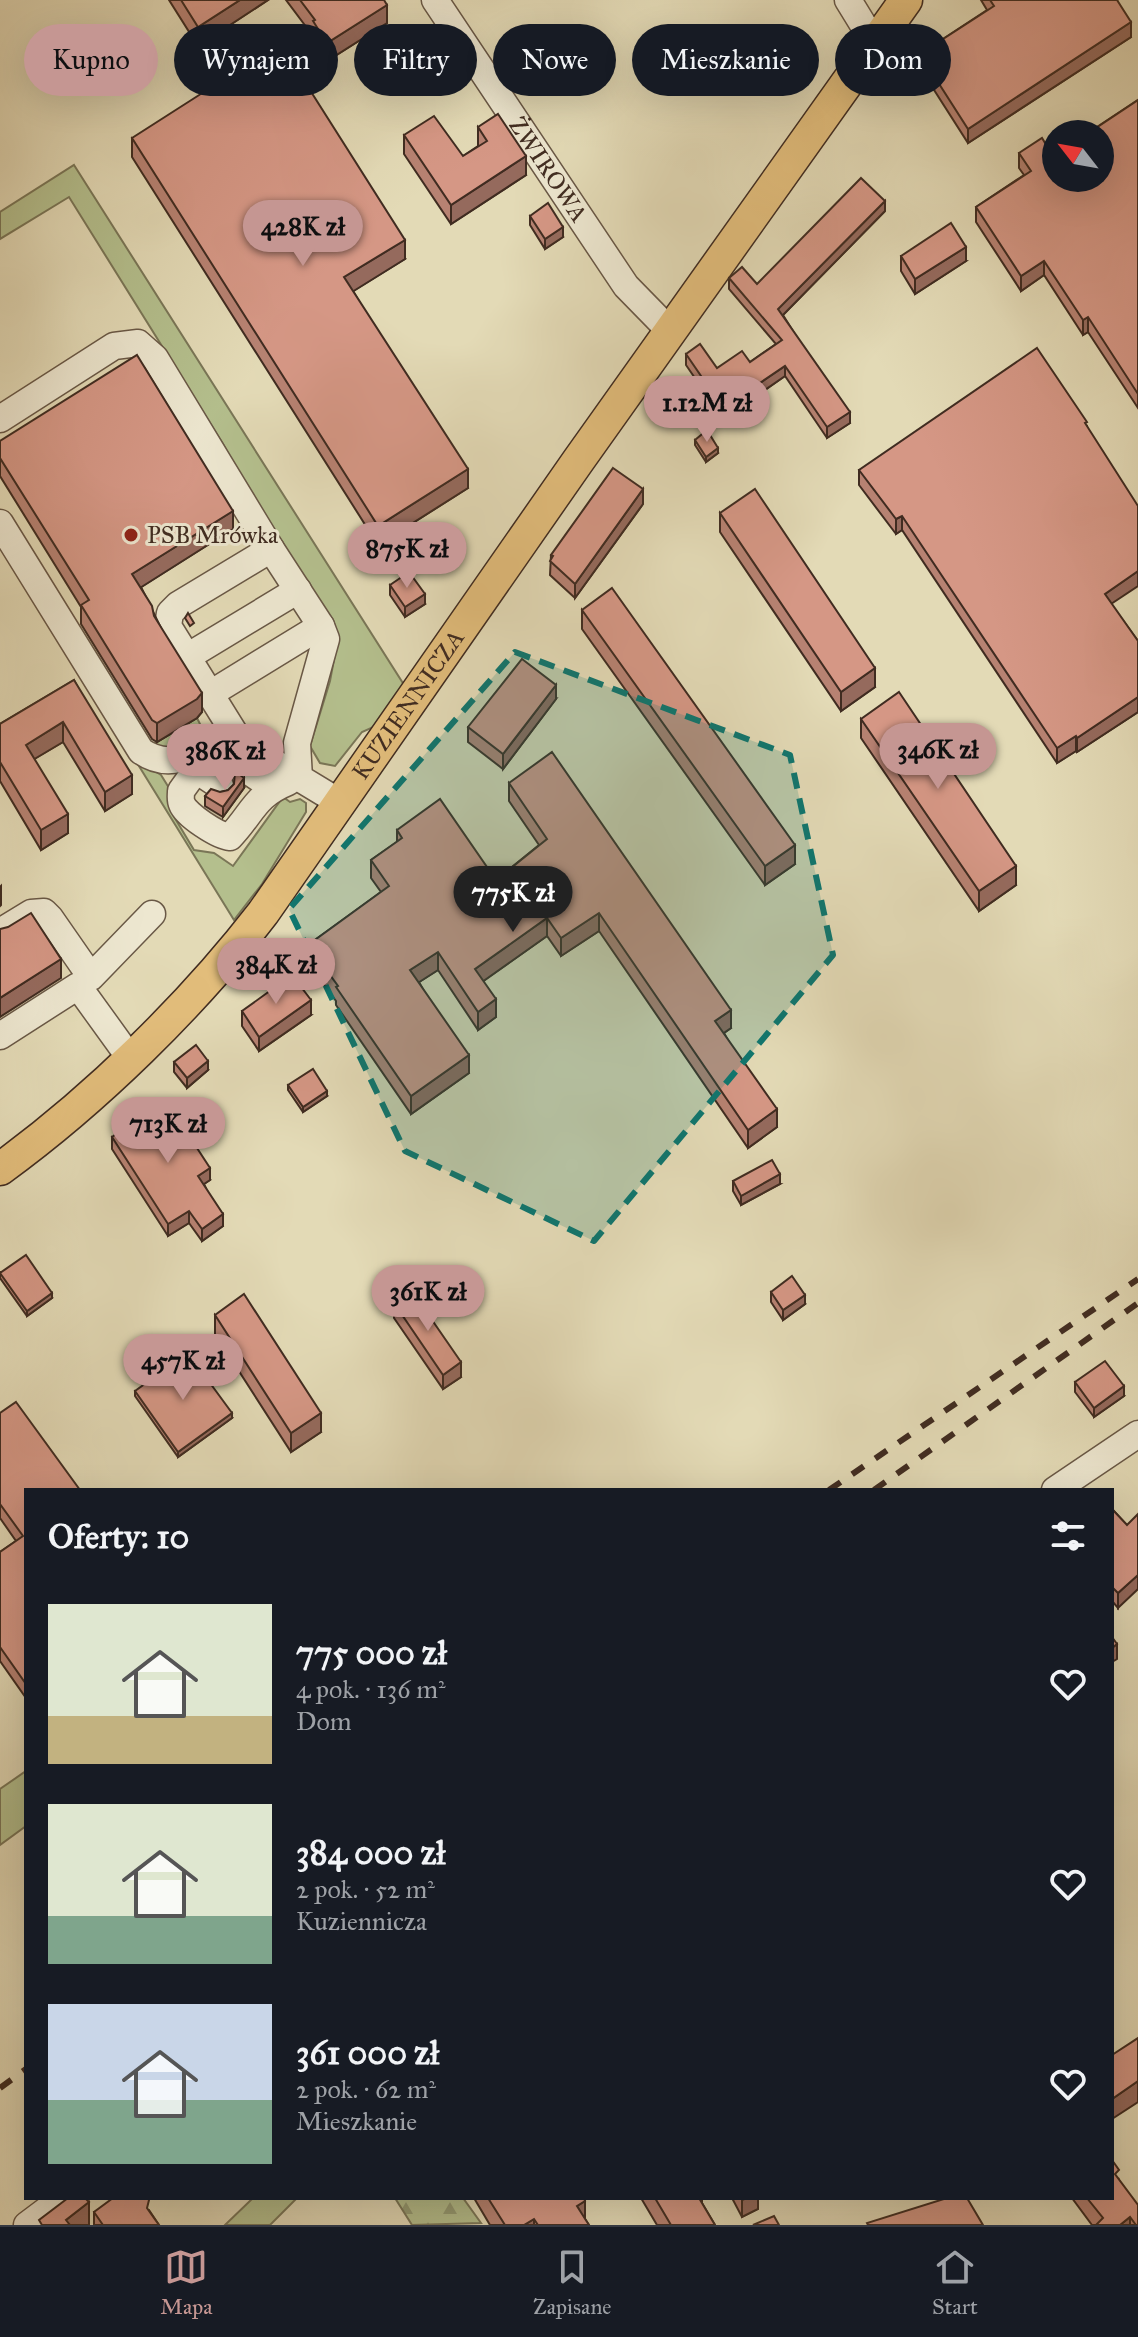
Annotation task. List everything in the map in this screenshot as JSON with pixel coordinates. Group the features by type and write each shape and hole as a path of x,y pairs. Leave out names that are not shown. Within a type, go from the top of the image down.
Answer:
{"main road":[{"name":"KUZIENNICZA","path":"889,24 906,0"},
{"name":"KUZIENNICZA","path":"0,1169 130,1058 229,957 279,891 838,96"}],"street":[{"name":"ŻWIROWA","path":"435,0 626,286 670,331"},
{"path":"848,0 863,24"},
{"path":"0,419 114,346 138,343 155,358 321,626 326,639 297,743 299,778"},
{"path":"0,523 141,751 155,759 175,761 204,758 245,791"},
{"path":"240,742 168,626 170,613 178,605 271,549"},
{"path":"187,657 298,590"},
{"path":"210,694 321,626"},
{"path":"181,791 221,819 230,837 222,837 183,808 181,791 221,740 240,742 339,802"},
{"path":"204,758 245,791"},
{"path":"221,819 245,791 299,778"},
{"path":"0,932 31,913 44,912 130,1058"},
{"path":"0,1036 84,982 152,914"},
{"path":"1058,1488 1138,1434"},
{"path":"27,2225 60,2200"}],"highlighted area":[{"path":"515,652 790,755 833,955 594,1241 405,1151 289,909"}],"green space":[{"path":"74,165 406,688 378,725 362,732 335,766 320,763 310,746 330,681 336,649 223,444 69,197 0,239 0,212"},
{"path":"197,718 202,728 198,739 180,750 150,746"},
{"path":"134,758 161,775 174,796 173,815 194,850 214,853 233,866 283,797 290,802 300,799 306,803 306,812 262,884 234,920"},
{"path":"24,1772 24,1827 0,1845 0,1789"},
{"path":"251,2200 295,2200 270,2225 225,2225"},
{"path":"396,2200 464,2200 481,2223 412,2225"}],"building":[{"path":"181,0 240,0 203,24 196,24"},
{"path":"300,0 384,0 387,5 338,36 338,24 315,24"},
{"path":"990,0 1117,0 1131,22 968,129 947,96 951,96 951,34 994,6"},
{"path":"198,96 314,96 405,240 344,277 468,469 378,526 132,138"},
{"path":"1138,100 1138,394 1088,317 1083,320 1044,261 1021,276 976,207 1031,171 1019,153 1042,138 1042,192 1114,192 1114,120 1108,120"},
{"path":"498,114 526,156 451,205 404,135 434,116 463,156 487,141 478,127"},
{"path":"861,178 885,201 778,309 850,412 827,427 785,366 723,408 686,354 700,344 717,368 742,351 750,362 782,340 729,278 742,267 757,284"},
{"path":"548,203 563,227 545,239 530,216"},
{"path":"951,223 966,247 915,279 901,256"},
{"path":"1037,348 1138,506 1138,571 1105,594 1138,641 1138,697 1057,748 902,516 896,519 859,470"},
{"name":"PSB Mrówka","path":"137,355 233,511 132,574 202,693 157,723 152,720 81,605 89,600 0,458 0,441"},
{"path":"707,430 718,448 706,457 695,440"},
{"path":"613,468 643,489 575,584 550,561 551,555"},
{"path":"755,489 875,668 841,692 720,513"},
{"path":"409,572 425,594 405,607 390,585"},
{"path":"612,588 795,845 765,866 582,610"},
{"path":"188,613 194,623 190,626 185,618"},
{"path":"522,659 556,685 503,754 468,727"},
{"path":"74,680 132,775 105,792 63,722 26,745 68,814 41,830 0,762 0,724"},
{"path":"899,692 1016,866 979,891 861,719"},
{"path":"552,752 731,1010 715,1021 777,1109 748,1130 599,913 561,938 547,918 475,969 496,999 478,1012 438,952 410,970 469,1055 411,1096 308,945 389,886 371,860 402,838 397,830 440,799 496,880 547,839 509,783"},
{"path":"235,771 244,778 223,807 205,796 211,789 220,792 228,790 234,784"},
{"path":"31,913 61,959 0,998 0,929"},
{"path":"292,975 311,1000 259,1037 242,1011"},
{"path":"196,1045 208,1061 187,1078 174,1062"},
{"path":"313,1069 327,1091 303,1107 288,1085"},
{"path":"165,1099 210,1168 198,1176 223,1214 202,1229 189,1211 168,1224 112,1137"},
{"path":"772,1160 780,1174 741,1196 733,1181"},
{"path":"26,1255 52,1293 27,1311 0,1273"},
{"path":"792,1276 805,1295 783,1310 771,1292"},
{"path":"412,1291 461,1362 443,1375 394,1303"},
{"path":"244,1294 321,1413 291,1433 215,1315"},
{"path":"188,1353 232,1413 178,1452 135,1391"},
{"path":"1105,1361 1124,1386 1094,1408 1075,1382"},
{"path":"16,1402 79,1488 24,1488 24,1681 0,1647 0,1552 23,1536 0,1504 0,1413"},
{"path":"1114,1511 1127,1525 1138,1514 1138,1575 1118,1593 1114,1589"},
{"path":"1138,2038 1138,2081 1114,2098 1114,2054"},
{"path":"1114,2163 1119,2170 1115,2174 1138,2205 1138,2225 1130,2217 1120,2225 1096,2225 1103,2218 1089,2200 1114,2200"},
{"path":"65,2200 89,2202 66,2220 70,2225 42,2225 39,2220"},
{"path":"110,2200 149,2200 147,2208 159,2225 103,2225 94,2212"},
{"path":"489,2200 585,2200 577,2206 589,2225 538,2225 534,2219 524,2225 505,2225"},
{"path":"656,2200 700,2200 715,2225 671,2225"},
{"path":"941,2200 968,2200 983,2225 868,2225"},
{"path":"774,2216 779,2225 753,2225"}],"tunnel":[{"path":"228,775 245,786"},
{"path":"204,808 221,820"}],"railway":[{"path":"832,1488 1138,1279"},
{"path":"877,1488 1138,1303"},
{"path":"0,2088 24,2070"}],"place":[{"name":"PSB Mrówka","path":"131,535"}]}
